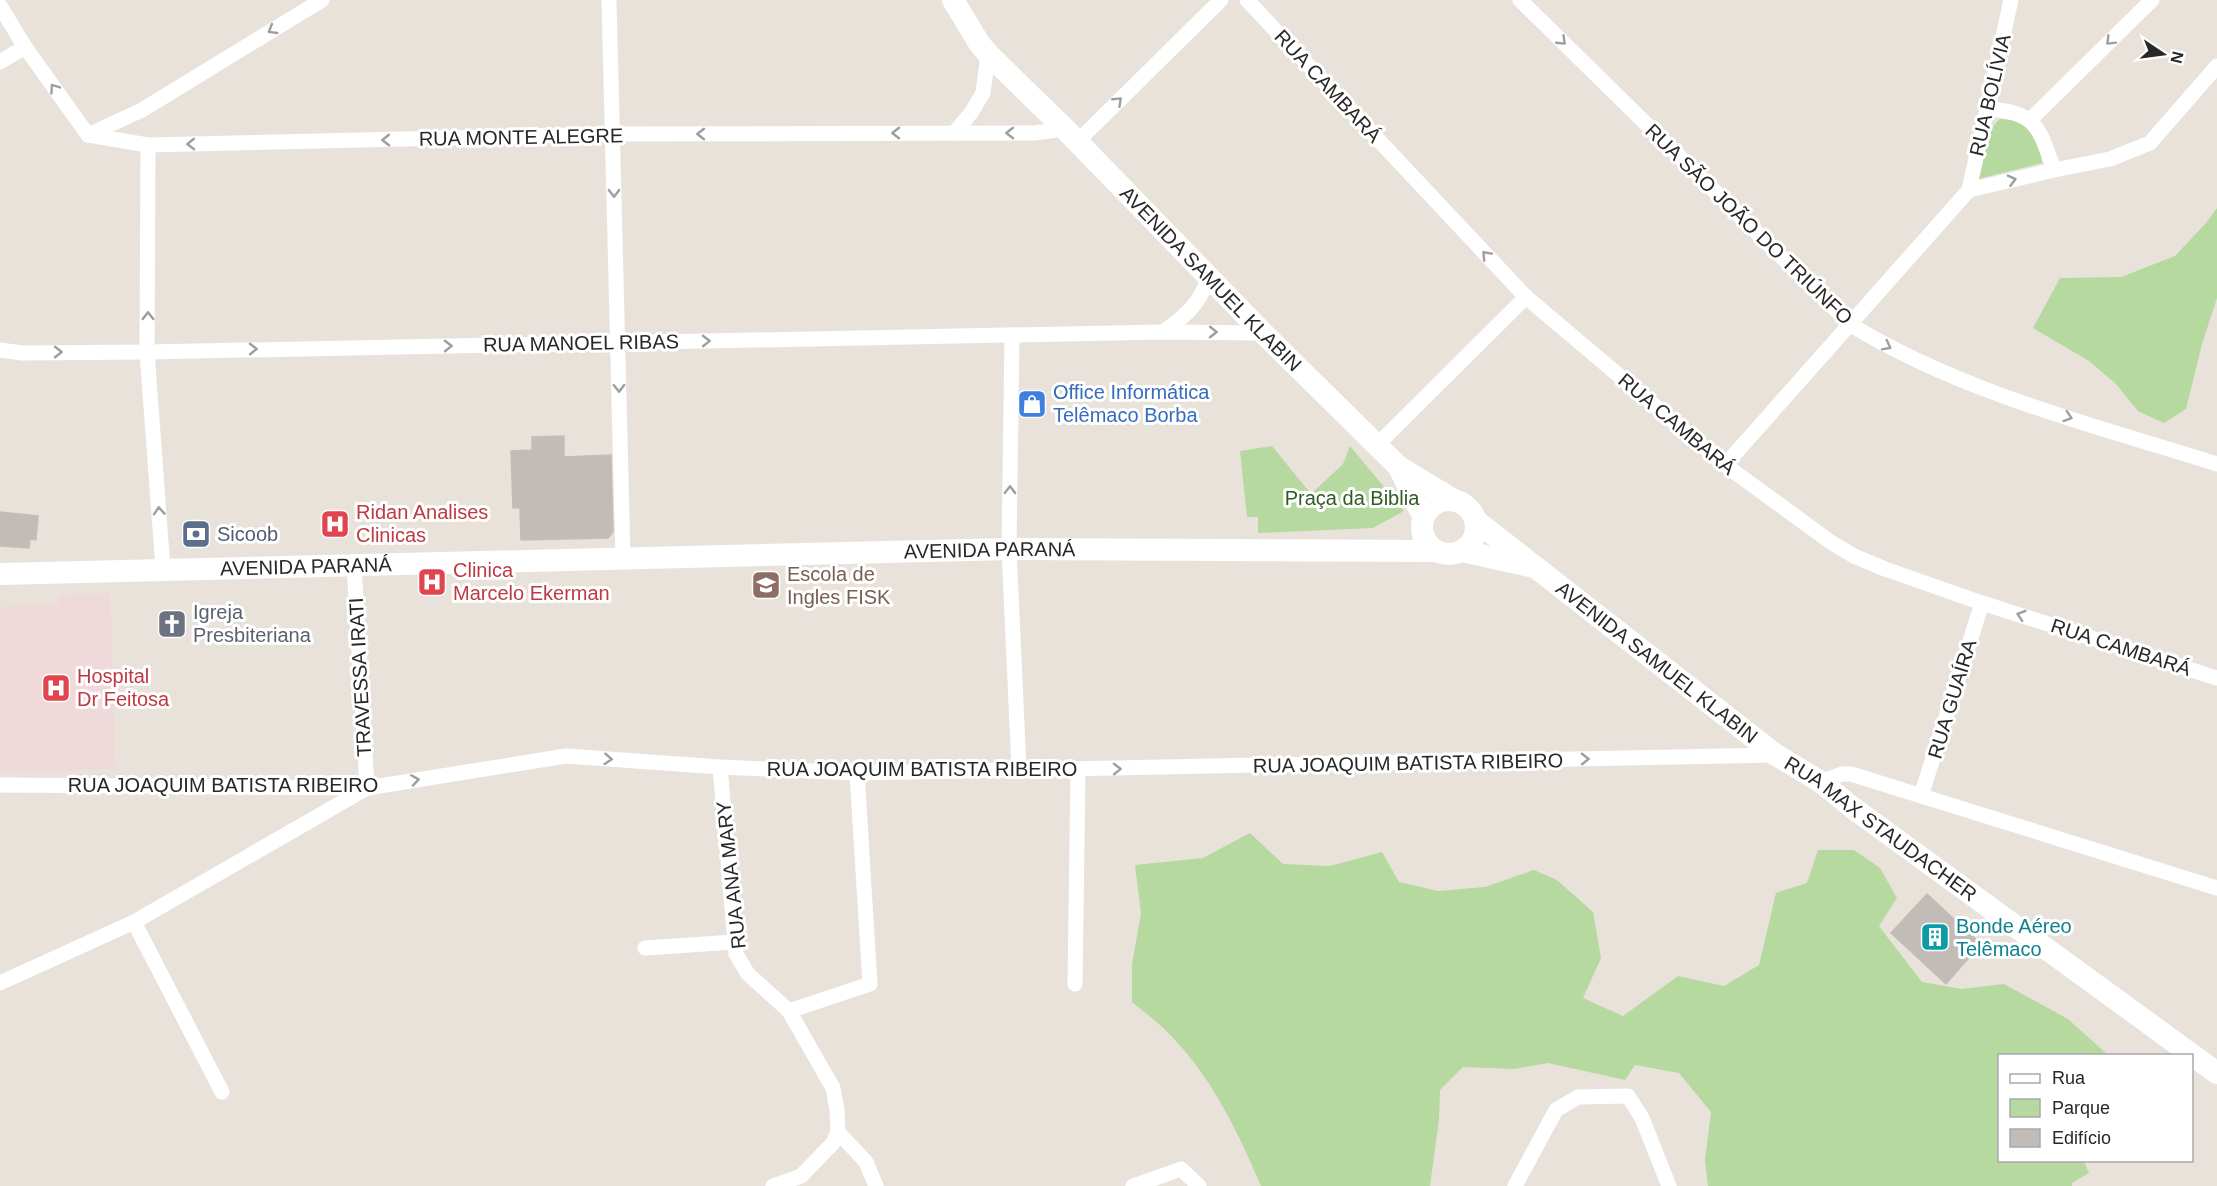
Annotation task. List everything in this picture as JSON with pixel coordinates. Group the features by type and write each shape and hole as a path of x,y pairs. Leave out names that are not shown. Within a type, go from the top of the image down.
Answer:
{"main road":[{"name":"AVENIDA SAMUEL KLABIN","path":"935,0 958,30 984,48 1263,333 1399,467 1455,501"},
{"name":"AVENIDA SAMUEL KLABIN","path":"953,0 984,48"},
{"path":"1399,467 1423,522 1424,536 1428,545 1436,551 1453,554 1469,546 1476,530 1472,512 1455,501 1437,503 1430,509 1423,522"},
{"name":"AVENIDA SAMUEL KLABIN","path":"1475,520 1776,755"},
{"name":"AVENIDA PARANÁ","path":"1367,549 1423,522"},
{"name":"AVENIDA PARANÁ","path":"0,574 1009,549 1436,551"},
{"name":"AVENIDA SAMUEL KLABIN","path":"1462,551 1538,568"},
{"path":"0,561 36,574"},
{"name":"RUA MAX STAUDACHER","path":"1776,755 1821,782 1853,808 2191,1054"},
{"name":"RUA MAX STAUDACHER","path":"2193,1056 2217,1073"}],"street":[{"path":"0,6 25,47 88,135 141,110 322,0"},
{"path":"609,0 623,559"},
{"path":"1071,135 1221,0"},
{"name":"RUA CAMBARÁ","path":"1247,0 1526,297 1725,465 1832,543 1854,556 1982,603 2217,678"},
{"name":"RUA SÃO JOÃO DO TRIÚNFO","path":"1520,0 1851,325 1913,358 2003,396 2217,464"},
{"name":"RUA BOLÍVIA","path":"1969,190 2011,0"},
{"path":"2031,119 2152,0"},
{"path":"0,62 25,47"},
{"path":"954,133 984,93 984,48"},
{"path":"1725,465 1969,190 2110,159 2150,143 2217,66"},
{"path":"1988,109 2016,113 2031,119 2043,139 2054,170"},
{"name":"RUA MONTE ALEGRE","path":"88,135 148,145 612,134 1034,133 1071,135"},
{"path":"148,145 147,351 163,569"},
{"path":"1163,332 1188,314 1199,300 1209,278"},
{"path":"1378,444 1526,297"},
{"name":"RUA MANOEL RIBAS","path":"0,350 22,352 147,351 1163,332 1263,333"},
{"path":"1012,335 1009,549 1019,769"},
{"name":"TRAVESSA IRATI","path":"354,566 367,788"},
{"name":"RUA GUAÍRA","path":"1921,796 1982,603"},
{"name":"RUA JOAQUIM BATISTA RIBEIRO","path":"0,785 367,788 566,756 720,767 856,773 1776,755"},
{"name":"RUA ANA MARY","path":"720,767 736,954 748,974 789,1011 833,1088 835,1137"},
{"path":"1075,984 1078,770"},
{"path":"789,1011 870,984 856,773"},
{"path":"1821,782 1842,774 1851,774 2217,888"},
{"path":"0,983 134,922 367,788"},
{"path":"134,922 222,1092"},
{"path":"645,948 734,942"},
{"path":"1515,1186 1557,1110 1578,1097 1628,1096 1642,1118 1669,1186"},
{"path":"773,1186 801,1176 835,1137 866,1162 876,1186"},
{"path":"1133,1186 1181,1169 1198,1186"}],"shaded area":[{"name":"Hospital Dr Feitosa","path":"110,593 115,769 0,772 0,607 58,605 59,595"}],"green space":[{"path":"2000,119 2022,121 2039,139 2042,163 1978,179 1987,139 1990,131"},
{"path":"2217,208 2217,298 2202,344 2186,409 2164,423 2138,411 2116,384 2089,361 2033,328 2060,278 2121,277 2175,256"},
{"name":"Praça da Biblia","path":"1272,446 1311,494 1343,464 1350,446 1404,511 1373,528 1258,533 1258,517 1247,517 1240,451"},
{"path":"1250,833 1283,864 1330,866 1382,852 1399,882 1438,891 1485,887 1534,870 1557,880 1593,912 1601,958 1583,998 1623,1016 1678,976 1724,986 1759,965 1776,893 1807,883 1818,850 1854,850 1880,868 1897,898 1879,926 1922,982 1962,989 2004,984 2068,1019 2107,1054 1998,1054 1998,1162 2084,1162 2089,1173 2072,1183 2072,1186 1708,1186 1705,1160 1711,1112 1679,1073 1635,1065 1625,1080 1548,1063 1514,1069 1463,1067 1440,1090 1439,1119 1430,1186 1261,1186 1224,1108 1201,1072 1169,1034 1132,1002 1132,964 1141,913 1135,865 1203,858"}],"building":[{"path":"564,436 564,457 611,455 613,532 608,538 521,540 520,508 513,508 511,451 532,450 532,437"},
{"path":"0,512 38,516 36,540 30,539 29,548 0,546"},
{"name":"Bonde Aéreo Telêmaco","path":"1927,894 1981,944 1946,984 1891,933"}],"place":[{"name":"Office Informática Telêmaco Borba","path":"1032,404"},
{"name":"Ridan Analises Clinicas","path":"335,524"},
{"name":"Sicoob","path":"196,534"},
{"name":"Clinica Marcelo Ekerman","path":"432,582"},
{"name":"Escola de Ingles FISK","path":"766,585"},
{"name":"Igreja Presbiteriana","path":"172,624"},
{"name":"Hospital Dr Feitosa","path":"56,688"},
{"name":"Bonde Aéreo Telêmaco","path":"1935,937"}]}
